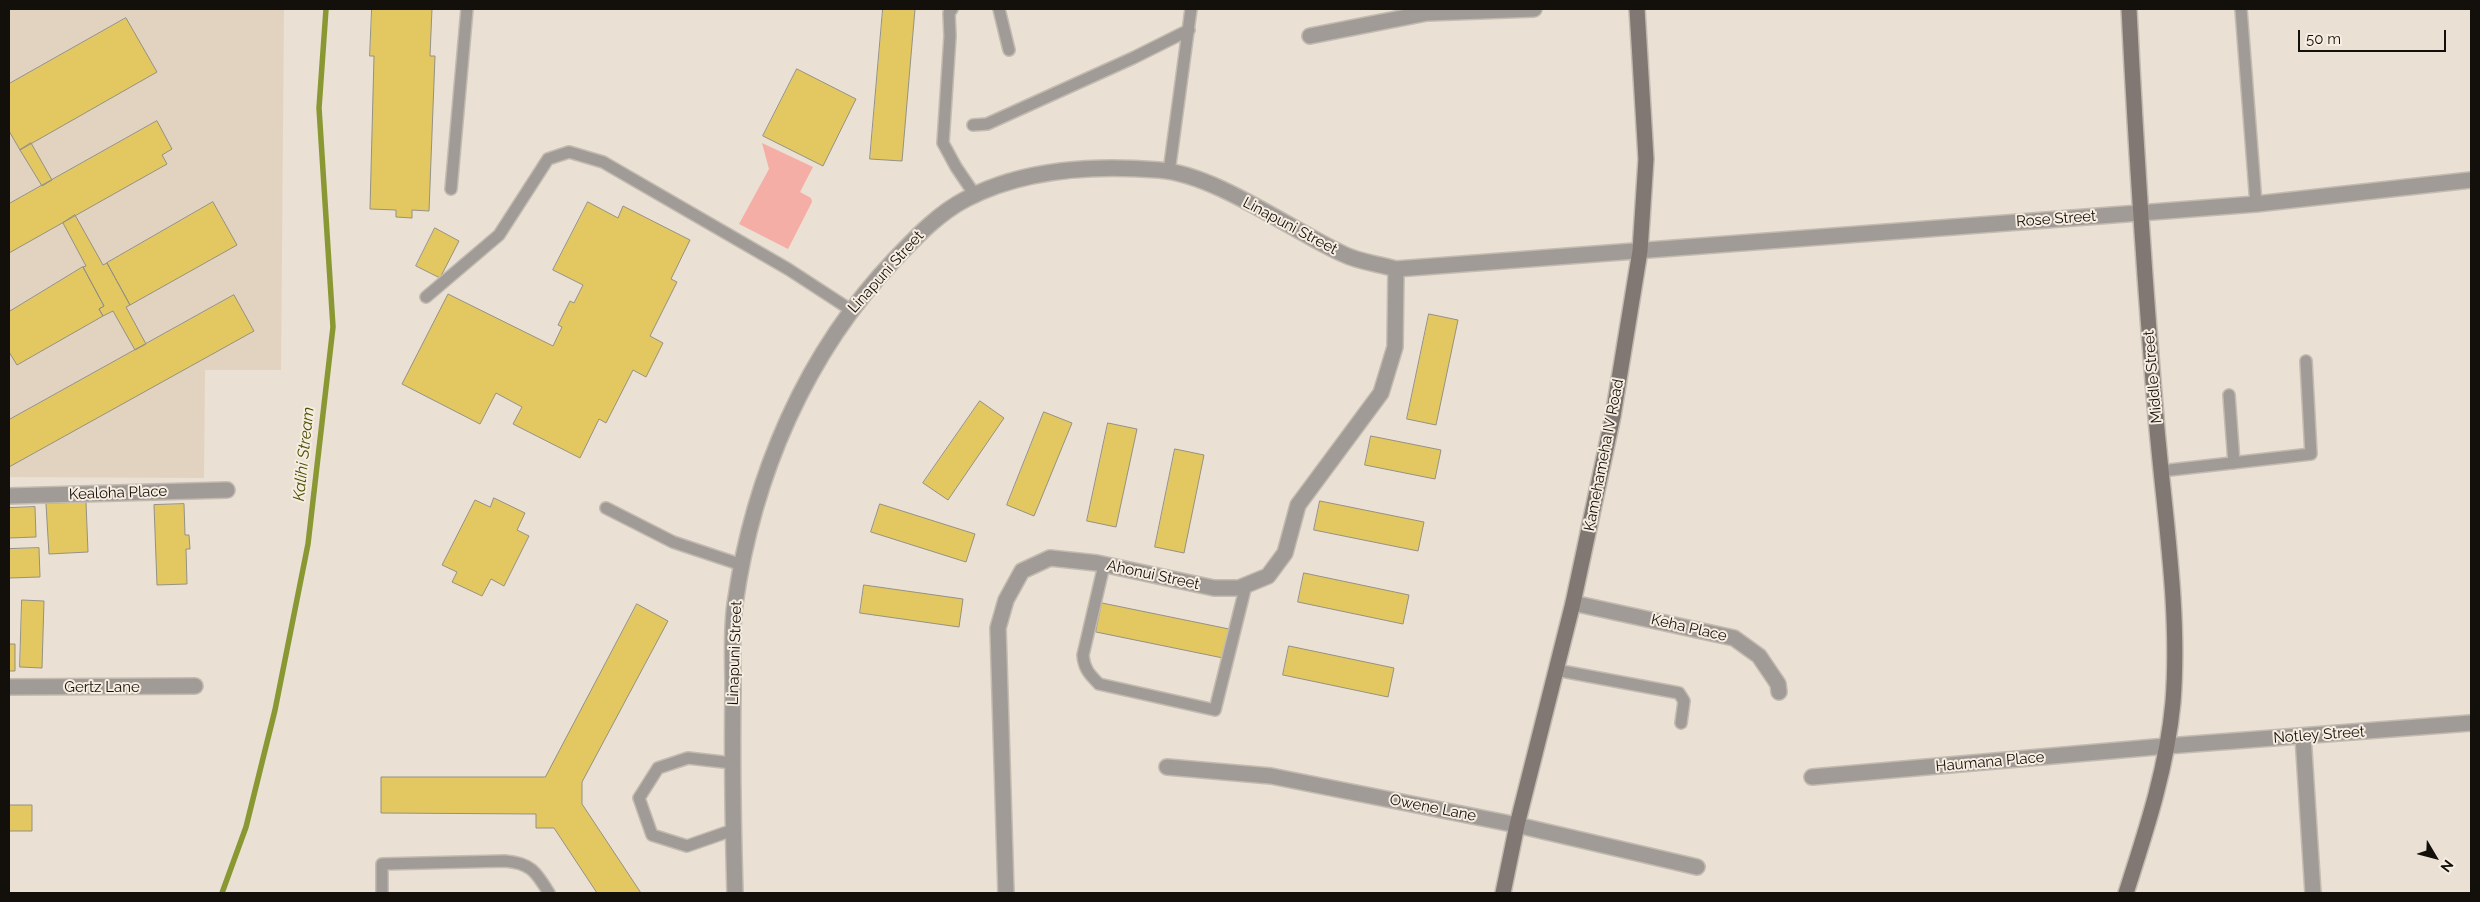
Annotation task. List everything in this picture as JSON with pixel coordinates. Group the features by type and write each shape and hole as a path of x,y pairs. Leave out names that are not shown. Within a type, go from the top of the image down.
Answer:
{"street":[{"path":"1310,36 1427,11 1534,9"},
{"name":"Kamehameha IV Road","path":"1502,893 1517,825 1574,603 1613,416 1640,251 1646,159 1637,9"},
{"name":"Middle Street","path":"2126,893 2157,794 2167,746 2172,702 2174,631 2139,213 2129,9"},
{"name":"Linapuni Street","path":"735,893 732,763 734,606 754,510 777,440 818,361 851,310 884,270 920,232 963,200 1033,175 1082,168 1169,172 1201,181 1241,200 1346,256 1396,268 1640,251"},
{"name":"Rose Street","path":"1640,251 2256,204 2471,180"},
{"name":"Ahonui Street","path":"1006,893 998,628 1006,600 1022,571 1050,558 1104,565 1214,588 1239,588 1268,576 1285,553 1298,505 1381,393 1395,347 1396,268"},
{"name":"Kealoha Place","path":"9,496 227,490"},
{"name":"Keha Place","path":"1574,603 1734,638 1759,656 1778,684 1779,692"},
{"name":"Gertz Lane","path":"9,687 194,686"},
{"name":"Notley Street","path":"2167,746 2471,723"},
{"path":"2303,736 2313,893"},
{"name":"Haumana Place","path":"1812,778 2167,746"},
{"name":"Owene Lane","path":"1166,767 1271,776 1517,825 1697,867"}],"lane":[{"path":"451,189 467,9"},
{"path":"952,9 949,13 950,36 943,143 956,167 975,195"},
{"path":"999,9 1009,50"},
{"path":"1169,172 1191,9"},
{"path":"2241,9 2256,204"},
{"path":"973,125 986,124 1133,58 1189,30"},
{"path":"426,297 499,235 548,158 569,152 603,162 788,269 851,310"},
{"path":"2160,471 2311,454 2306,361"},
{"path":"2229,395 2234,463"},
{"path":"606,508 673,542 742,565"},
{"path":"1104,565 1083,655 1084,665 1090,676 1099,684 1215,710 1246,585"},
{"path":"1556,670 1679,693 1684,701 1681,723"},
{"path":"732,763 688,758 658,768 639,798 652,835 687,846 733,830"},
{"path":"382,893 382,864 505,862 521,863 539,876 549,893"}],"shaded area":[{"path":"9,9 284,9 281,370 205,370 204,478 9,477"},
{"path":"762,143 813,167 800,192 811,198 812,202 788,249 739,224 769,169"}],"building":[{"path":"372,9 432,9 430,56 435,56 429,211 412,210 412,218 396,217 396,210 370,209 374,56 370,56"},
{"path":"883,9 915,9 902,161 870,159"},
{"path":"126,18 157,72 20,150 9,131 9,84"},
{"path":"797,69 856,99 823,166 763,136"},
{"path":"157,121 172,149 162,155 167,164 9,253 9,204"},
{"path":"31,143 52,180 42,186 20,150"},
{"path":"213,202 237,245 130,305 107,263"},
{"path":"588,202 618,218 623,206 690,240 671,279 677,282 650,336 663,343 646,377 633,370 606,423 599,419 580,458 513,424 522,407 496,393 480,424 402,384 448,294 553,346 562,327 558,325 570,301 574,303 583,285 553,270"},
{"path":"75,215 103,265 107,263 130,305 126,307 146,344 135,350 113,311 103,316 99,309 104,306 83,267 86,266 63,223"},
{"path":"435,228 459,241 440,278 416,266"},
{"path":"83,267 104,306 99,309 103,316 17,365 9,352 9,312"},
{"path":"234,295 254,331 9,467 9,420"},
{"path":"1429,314 1458,320 1436,425 1407,419"},
{"path":"980,401 1004,418 948,500 923,483"},
{"path":"1044,412 1072,423 1034,516 1007,505"},
{"path":"1108,423 1137,429 1116,527 1087,521"},
{"path":"1371,436 1441,450 1435,479 1365,465"},
{"path":"1175,449 1204,455 1184,553 1155,547"},
{"path":"494,498 525,513 517,530 529,536 504,586 491,579 482,596 452,582 457,572 442,565 475,500 490,507"},
{"path":"1320,501 1424,522 1418,551 1314,530"},
{"path":"86,502 88,552 49,554 46,504"},
{"path":"184,504 185,535 189,535 190,549 186,549 187,584 157,585 154,505"},
{"path":"880,504 975,534 966,562 871,532"},
{"path":"35,507 36,537 9,538 9,508"},
{"path":"39,548 40,577 9,578 9,549"},
{"path":"1304,573 1409,595 1403,624 1298,602"},
{"path":"864,585 963,599 959,627 860,613"},
{"path":"22,600 44,601 42,668 20,667"},
{"path":"1102,603 1229,629 1223,658 1096,632"},
{"path":"637,604 668,621 582,782 582,804 641,893 597,893 554,828 536,828 536,814 381,813 381,777 545,777"},
{"path":"9,644 15,644 15,671 9,671"},
{"path":"1289,646 1394,668 1388,697 1283,675"},
{"path":"9,805 32,805 32,831 9,831"}],"waterway":[{"name":"Kalihi Stream","path":"222,893 246,827 275,710 308,544 333,327 319,108 326,9"}]}
